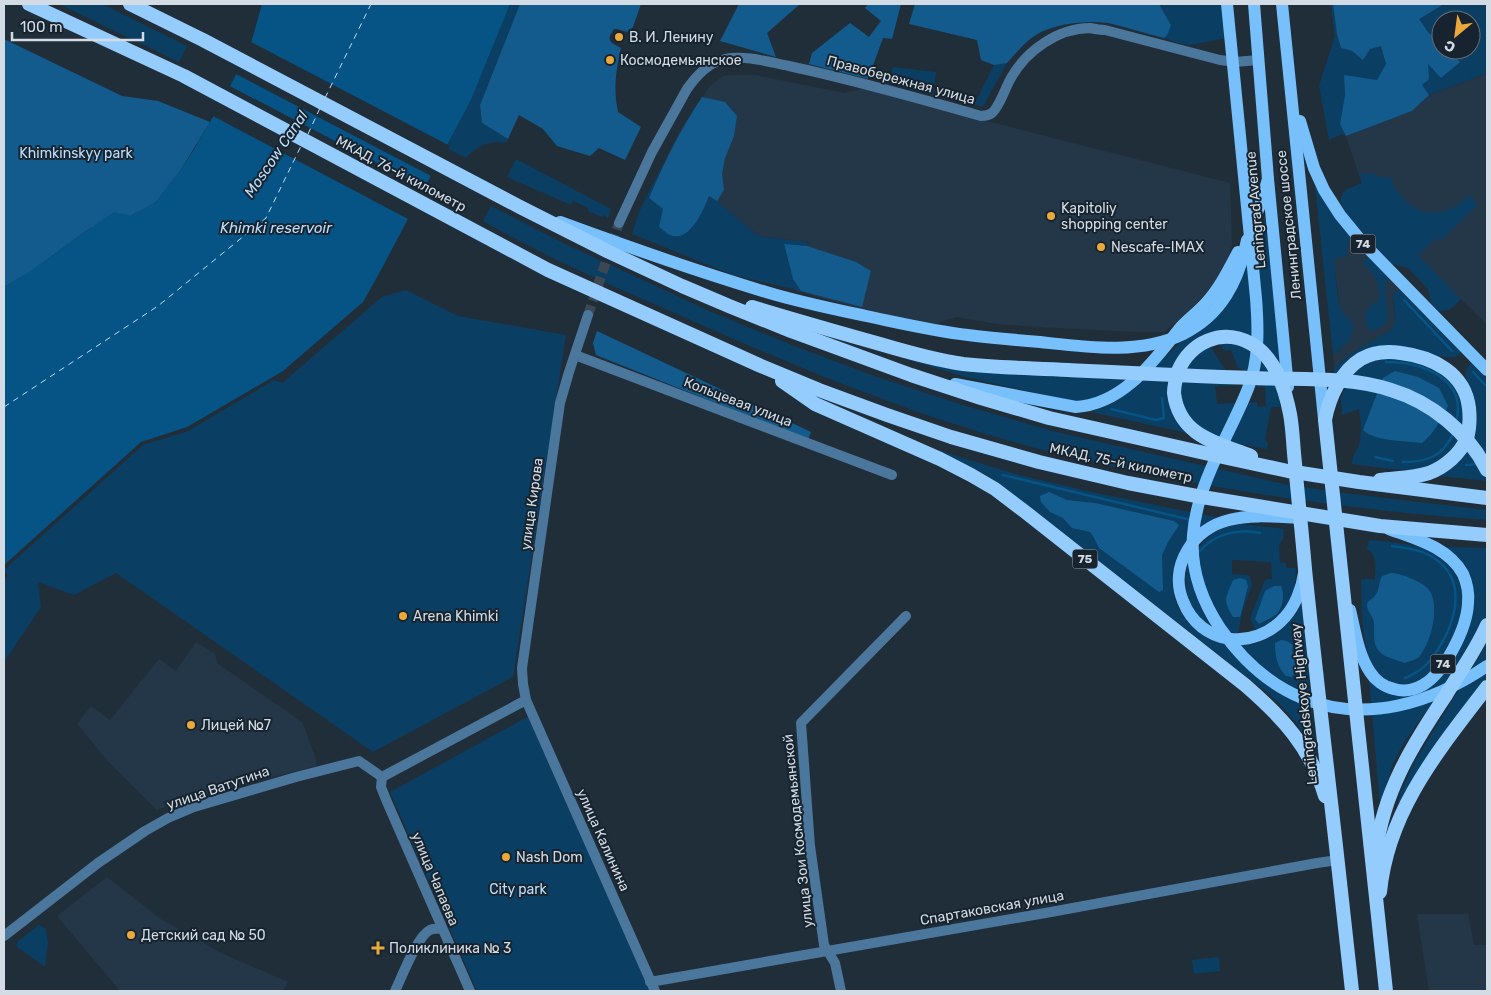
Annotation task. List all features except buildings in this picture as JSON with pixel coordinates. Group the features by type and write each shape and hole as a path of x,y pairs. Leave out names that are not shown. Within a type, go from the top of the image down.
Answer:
{"highway":[{"name":"МКАД, 76-й километр","path":"29,4 184,76 556,274 761,366"},
{"name":"МКАД, 76-й километр","path":"130,4 203,40 609,252 682,286 791,331"},
{"path":"682,286 837,332 913,353 963,364 1014,368 1336,381 1376,386 1414,399 1443,417 1476,450 1487,470"},
{"name":"МКАД, 75-й километр","path":"791,331 911,375 981,398 1050,418 1136,439 1288,471 1487,498"},
{"name":"Leningradskoye Highway","path":"1288,471 1216,443 1191,429 1182,418 1176,405 1174,390 1176,377 1182,363 1190,352 1214,338 1226,336 1238,338 1260,349 1268,357 1278,374 1290,414 1305,568 1352,991"},
{"path":"1359,482 1422,475 1437,469 1451,460 1464,443 1469,427 1469,403 1462,386 1444,366 1417,355 1395,352 1376,353 1361,359 1343,376 1327,408 1324,420 1386,991"},
{"name":"МКАД, 75-й километр","path":"761,366 819,390 951,438 1039,462 1128,483 1380,526 1487,535"},
{"name":"75","path":"761,366 815,404 940,459 995,489 1244,685 1289,727 1309,758 1323,790 1334,832"},
{"path":"1374,880 1379,833 1397,776 1426,725 1479,642 1487,625"},
{"path":"1378,920 1385,862 1394,832 1407,802 1440,750 1487,687"}],"main road":[{"path":"1227,4 1258,329 1256,360 1245,397 1214,460 1197,506 1192,538 1193,559 1195,572 1206,604 1214,620 1238,652 1252,665 1274,682 1311,701 1346,708 1376,710 1408,704 1433,696 1487,666"},
{"name":"Leningrad Avenue","path":"1254,4 1290,414"},
{"name":"Ленинградское шоссе","path":"1282,4 1324,420"},
{"name":"74","path":"1290,85 1314,168 1324,190 1340,216 1363,243 1487,370"},
{"path":"911,375 1076,407 1090,406 1117,394 1164,350 1182,326 1216,291 1247,236 1261,203 1268,178"},
{"path":"520,207 693,269 767,292 830,308 967,335 1092,346 1125,347 1155,343 1182,335 1211,314 1225,298 1234,282 1247,241 1249,225"},
{"path":"1305,568 1298,593 1286,616 1262,634 1243,639 1232,640 1223,638 1203,628 1190,615 1181,596 1179,586 1180,567 1190,547 1204,532 1220,523 1245,517 1330,518"},
{"name":"74","path":"1340,572 1361,652 1371,674 1382,684 1396,690 1412,690 1425,684 1445,662 1463,626 1469,594 1466,583 1458,566 1437,548 1380,526"}],"street":[{"name":"Правобережная улица","path":"619,223 652,152 687,89 694,79 706,68 723,59 748,58 803,69 882,88 981,116 986,116 992,112 1021,63 1035,50 1057,36 1072,31 1089,28 1106,30 1220,60 1235,62 1258,60"},
{"name":"улица Кирова","path":"526,700 522,668 560,403 588,315"},
{"name":"Кольцевая улица","path":"575,355 892,475"},
{"name":"улица Зои Космодемьянской","path":"841,991 835,963 824,945 810,846 801,724 906,616"},
{"path":"382,776 526,700"},
{"name":"улица Калинина","path":"526,700 653,987"},
{"name":"улица Ватутина","path":"4,936 98,864 145,831 194,807 296,776 359,761 382,776"},
{"name":"улица Чапаева","path":"382,776 381,786 384,795 470,991"},
{"name":"Спартаковская улица","path":"653,987 829,951 1338,860"},
{"path":"395,991 413,953 425,934 432,928 442,929"}],"shaded area":[{"path":"1487,73 1487,325 1418,256 1362,183 1346,136 1412,111 1429,95"},
{"path":"755,75 845,93 864,88 1230,183 1232,245 1227,261 1220,276 1192,309 1164,332 1038,327 997,324 956,317 933,325 881,314 796,291 808,242 758,236 666,158 681,129 710,86 723,76"},
{"path":"1350,235 1406,292 1393,300 1395,325 1392,329 1352,353 1334,368 1333,355 1351,337 1340,309 1333,259"},
{"name":"Лицей №7","path":"196,642 215,654 217,663 302,722 316,759 316,766 191,798 157,810 107,760 77,724 91,706 110,720 159,659 176,671"},
{"name":"Детский сад № 50","path":"107,877 159,918 221,953 288,982 283,991 120,991 57,916"},
{"path":"1417,914 1468,914 1474,945 1487,945 1487,991 1429,991"}],"green space":[{"path":"59,4 102,4 187,46 179,62"},
{"path":"510,4 520,4 480,105 482,123 508,139 506,143 494,142 484,145 474,150 466,158 446,148 471,100"},
{"path":"520,4 641,4 633,27 627,32 614,29 610,36 610,41 621,48 616,80 618,112 641,127 625,160 599,148 590,156 557,146 543,129 519,115 508,139 482,123 480,105"},
{"path":"739,4 800,4 767,33 776,57 720,41"},
{"path":"868,4 901,4 892,39 883,38 868,79 809,64 812,53 850,23 869,37 881,21 865,8"},
{"path":"915,4 1159,4 1171,25 1168,34 1164,38 1108,23 1083,22 1065,24 1041,32 1031,38 1007,63 994,65 981,60 977,40 909,24"},
{"path":"1159,4 1222,4 1226,38 1191,45 1164,38 1168,34 1171,25"},
{"path":"1331,4 1333,4 1337,34 1342,48 1352,51 1363,59 1370,49 1381,45 1386,64 1377,80 1344,76 1345,95 1340,124 1346,136 1342,134 1329,140 1319,86 1335,36"},
{"path":"1333,4 1444,4 1431,10 1419,19 1431,35 1431,60 1458,60 1460,62 1441,78 1428,64 1429,79 1422,85 1429,95 1412,111 1346,136 1340,124 1345,95 1344,75 1377,80 1386,64 1381,46 1370,49 1363,60 1352,51 1341,48"},
{"path":"1444,4 1487,4 1487,73 1429,95 1422,85 1428,63 1481,60 1481,10 1433,10"},
{"path":"1431,11 1431,35 1428,32 1418,18"},
{"name":"Khimkinskyy park","path":"4,39 122,96 158,101 210,122 180,171 156,202 131,216 90,228 30,272 4,287"},
{"path":"1007,63 983,106 974,105 994,65"},
{"path":"893,67 936,72 933,95 889,83"},
{"path":"702,97 725,102 737,116 734,136 725,158 722,174 724,190 717,201 709,196 699,217 689,231 683,235 676,236 668,234 659,227 663,209 649,198 673,146"},
{"path":"666,158 649,198 663,209 680,235 691,229 710,195 758,236 808,242 807,246 784,245 793,279 801,291 733,275 632,234 639,212"},
{"path":"516,159 611,209 608,218 604,215 602,217 588,211 588,208 573,201 571,205 507,177"},
{"path":"1372,173 1381,177 1390,177 1401,196 1408,203 1425,212 1445,211 1458,205 1468,195 1478,205 1440,241 1436,238 1418,256 1461,299 1449,310 1440,311 1436,308 1431,303 1428,289 1408,268 1392,264 1346,214 1340,201 1343,193 1347,189 1362,183 1359,174"},
{"path":"1314,177 1350,235 1346,257 1334,259 1340,305 1351,321 1353,331 1349,341 1333,355"},
{"path":"491,206 563,243 707,310 789,344 877,377 963,405 1052,431 1288,485 1487,510 1487,520 1376,510 1211,486 1101,464 1047,451 961,426 877,397 795,365 573,268 483,221"},
{"path":"1265,216 1281,367 1245,334 1223,330 1210,333 1172,370 1187,433 1091,412 1113,403 1127,393 1183,340 1223,309 1235,293"},
{"path":"784,244 807,246 856,262 871,271 862,307 801,291 793,279"},
{"path":"1368,257 1388,277 1385,285 1388,319 1382,326 1374,330 1368,329 1365,315 1368,308 1380,299 1376,280 1371,271 1364,265 1364,261"},
{"path":"406,290 458,316 566,335 513,677 373,752 116,573 74,595 38,582 41,607 4,662 4,580 8,576 4,570 143,445 188,431 274,380 282,383 382,297"},
{"path":"1398,290 1460,350 1460,354 1456,357 1445,357 1400,346 1377,346 1367,350 1334,378 1334,368 1352,353 1392,329 1395,321 1393,295"},
{"path":"597,331 811,432 808,440 596,355 593,343"},
{"path":"1231,342 1261,354 1279,392 1280,407 1271,407 1265,439 1268,443 1267,449 1229,442 1196,427 1181,403 1180,382 1182,373 1196,354 1210,346 1235,385 1215,386 1217,404 1257,402 1258,407 1266,406 1265,387 1254,386 1246,370 1238,368 1231,350 1224,351 1220,343"},
{"path":"1392,356 1434,366 1454,383 1464,405 1463,432 1453,450 1435,464 1408,470 1352,464 1353,456 1360,440 1360,413 1359,409 1342,415 1342,394 1352,378 1365,364 1374,359"},
{"path":"909,358 968,370 1002,374 1130,380 1098,400 1069,401 962,376 909,360"},
{"path":"1472,363 1487,378 1487,481 1439,476 1448,457 1476,413 1466,373 1467,368"},
{"path":"1395,371 1418,377 1439,388 1448,406 1434,431 1422,443 1382,438 1368,434 1363,430 1383,378"},
{"path":"937,450 1019,475 1219,518 1207,523 1196,531 1183,546 1173,574 1174,595 1182,614 1195,629 1212,639 1231,645 1253,643 1274,635 1286,625 1302,604 1316,757 1296,723 1269,694 1005,488 984,474"},
{"path":"1049,492 1067,500 1095,503 1174,521 1179,525 1162,555 1163,590 1159,592 1099,548 1090,532 1072,528 1063,518 1050,512 1041,502 1040,496"},
{"path":"1243,524 1284,529 1283,539 1279,545 1280,562 1286,563 1286,568 1296,568 1294,589 1291,598 1281,613 1256,630 1251,621 1251,615 1265,580 1272,579 1271,562 1232,560 1232,574 1247,575 1250,577 1252,585 1243,609 1238,633 1226,632 1215,629 1206,623 1192,606 1186,584 1186,572 1194,555 1209,536 1220,529"},
{"path":"1369,540 1392,542 1426,549 1445,560 1453,569 1460,584 1463,601 1462,613 1454,635 1445,653 1431,673 1411,685 1392,683 1384,678 1371,663 1367,652 1363,627 1361,579 1375,579 1374,558 1367,549"},
{"path":"1446,547 1487,548 1487,678 1393,824 1401,791 1415,761 1485,647 1476,641 1403,744 1392,766 1380,805 1369,678 1423,691 1473,607"},
{"path":"1391,573 1419,582 1429,589 1433,600 1434,617 1427,643 1419,657 1405,663 1379,652 1375,642 1374,621 1367,607 1368,602 1377,592 1382,576"},
{"path":"1240,578 1246,580 1248,586 1240,617 1233,617 1227,606 1226,598 1233,580"},
{"path":"1274,586 1281,586 1283,598 1281,606 1274,616 1259,624 1255,619 1265,591"},
{"path":"1281,640 1293,645 1295,668 1292,677 1286,676 1280,669 1277,661 1275,643"},
{"name":"City park","path":"529,716 650,991 477,991 390,792"},
{"path":"39,925 46,929 48,943 45,967 16,946 18,941"},
{"path":"1219,957 1220,971 1194,974 1192,960"}],"water":[{"name":"Khimki reservoir","path":"262,4 510,4 471,100 363,302 283,371 187,427 141,442 4,565 4,287 114,212 131,216 156,202 180,171 224,98 250,47"}],"pier":[{"path":"249,41 450,146 433,177 234,73"},
{"path":"228,85 427,189 410,220 211,115"}],"waterway":[{"path":"1404,300 1452,351"},
{"path":"1386,362 1413,365 1427,369 1439,376 1455,394 1458,407 1456,422"},
{"path":"1473,372 1487,387"},
{"path":"1111,409 1156,420 1164,418 1162,398"},
{"path":"1403,462 1420,461 1434,456 1445,447 1454,432"},
{"path":"1375,457 1393,461"},
{"path":"1466,465 1478,464"},
{"path":"1003,475 1191,520"},
{"path":"1199,552 1212,541 1227,534 1243,531 1260,533"},
{"path":"1392,546 1420,551 1440,562 1453,580 1455,590 1454,612 1446,635 1430,661 1419,671 1405,678"}],"ferry route":[{"path":"325,98 371,4"},
{"path":"308,134 320,108"},
{"path":"4,407 158,306 266,218 301,146"}],"tunnel":[{"path":"588,315 619,223"}],"place":[{"name":"В. И. Ленину","path":"619,37"},
{"name":"Космодемьянское","path":"610,60"},
{"name":"Kapitoliy shopping center","path":"1051,216"},
{"name":"Nescafe-IMAX","path":"1101,247"},
{"name":"Arena Khimki","path":"403,616"},
{"name":"Лицей №7","path":"191,725"},
{"name":"Nash Dom","path":"506,857"},
{"name":"Детский сад № 50","path":"131,935"},
{"name":"Поликлиника № 3","path":"378,948"}],"water label":[{"name":"Moscow Canal","path":"276,154"}]}
